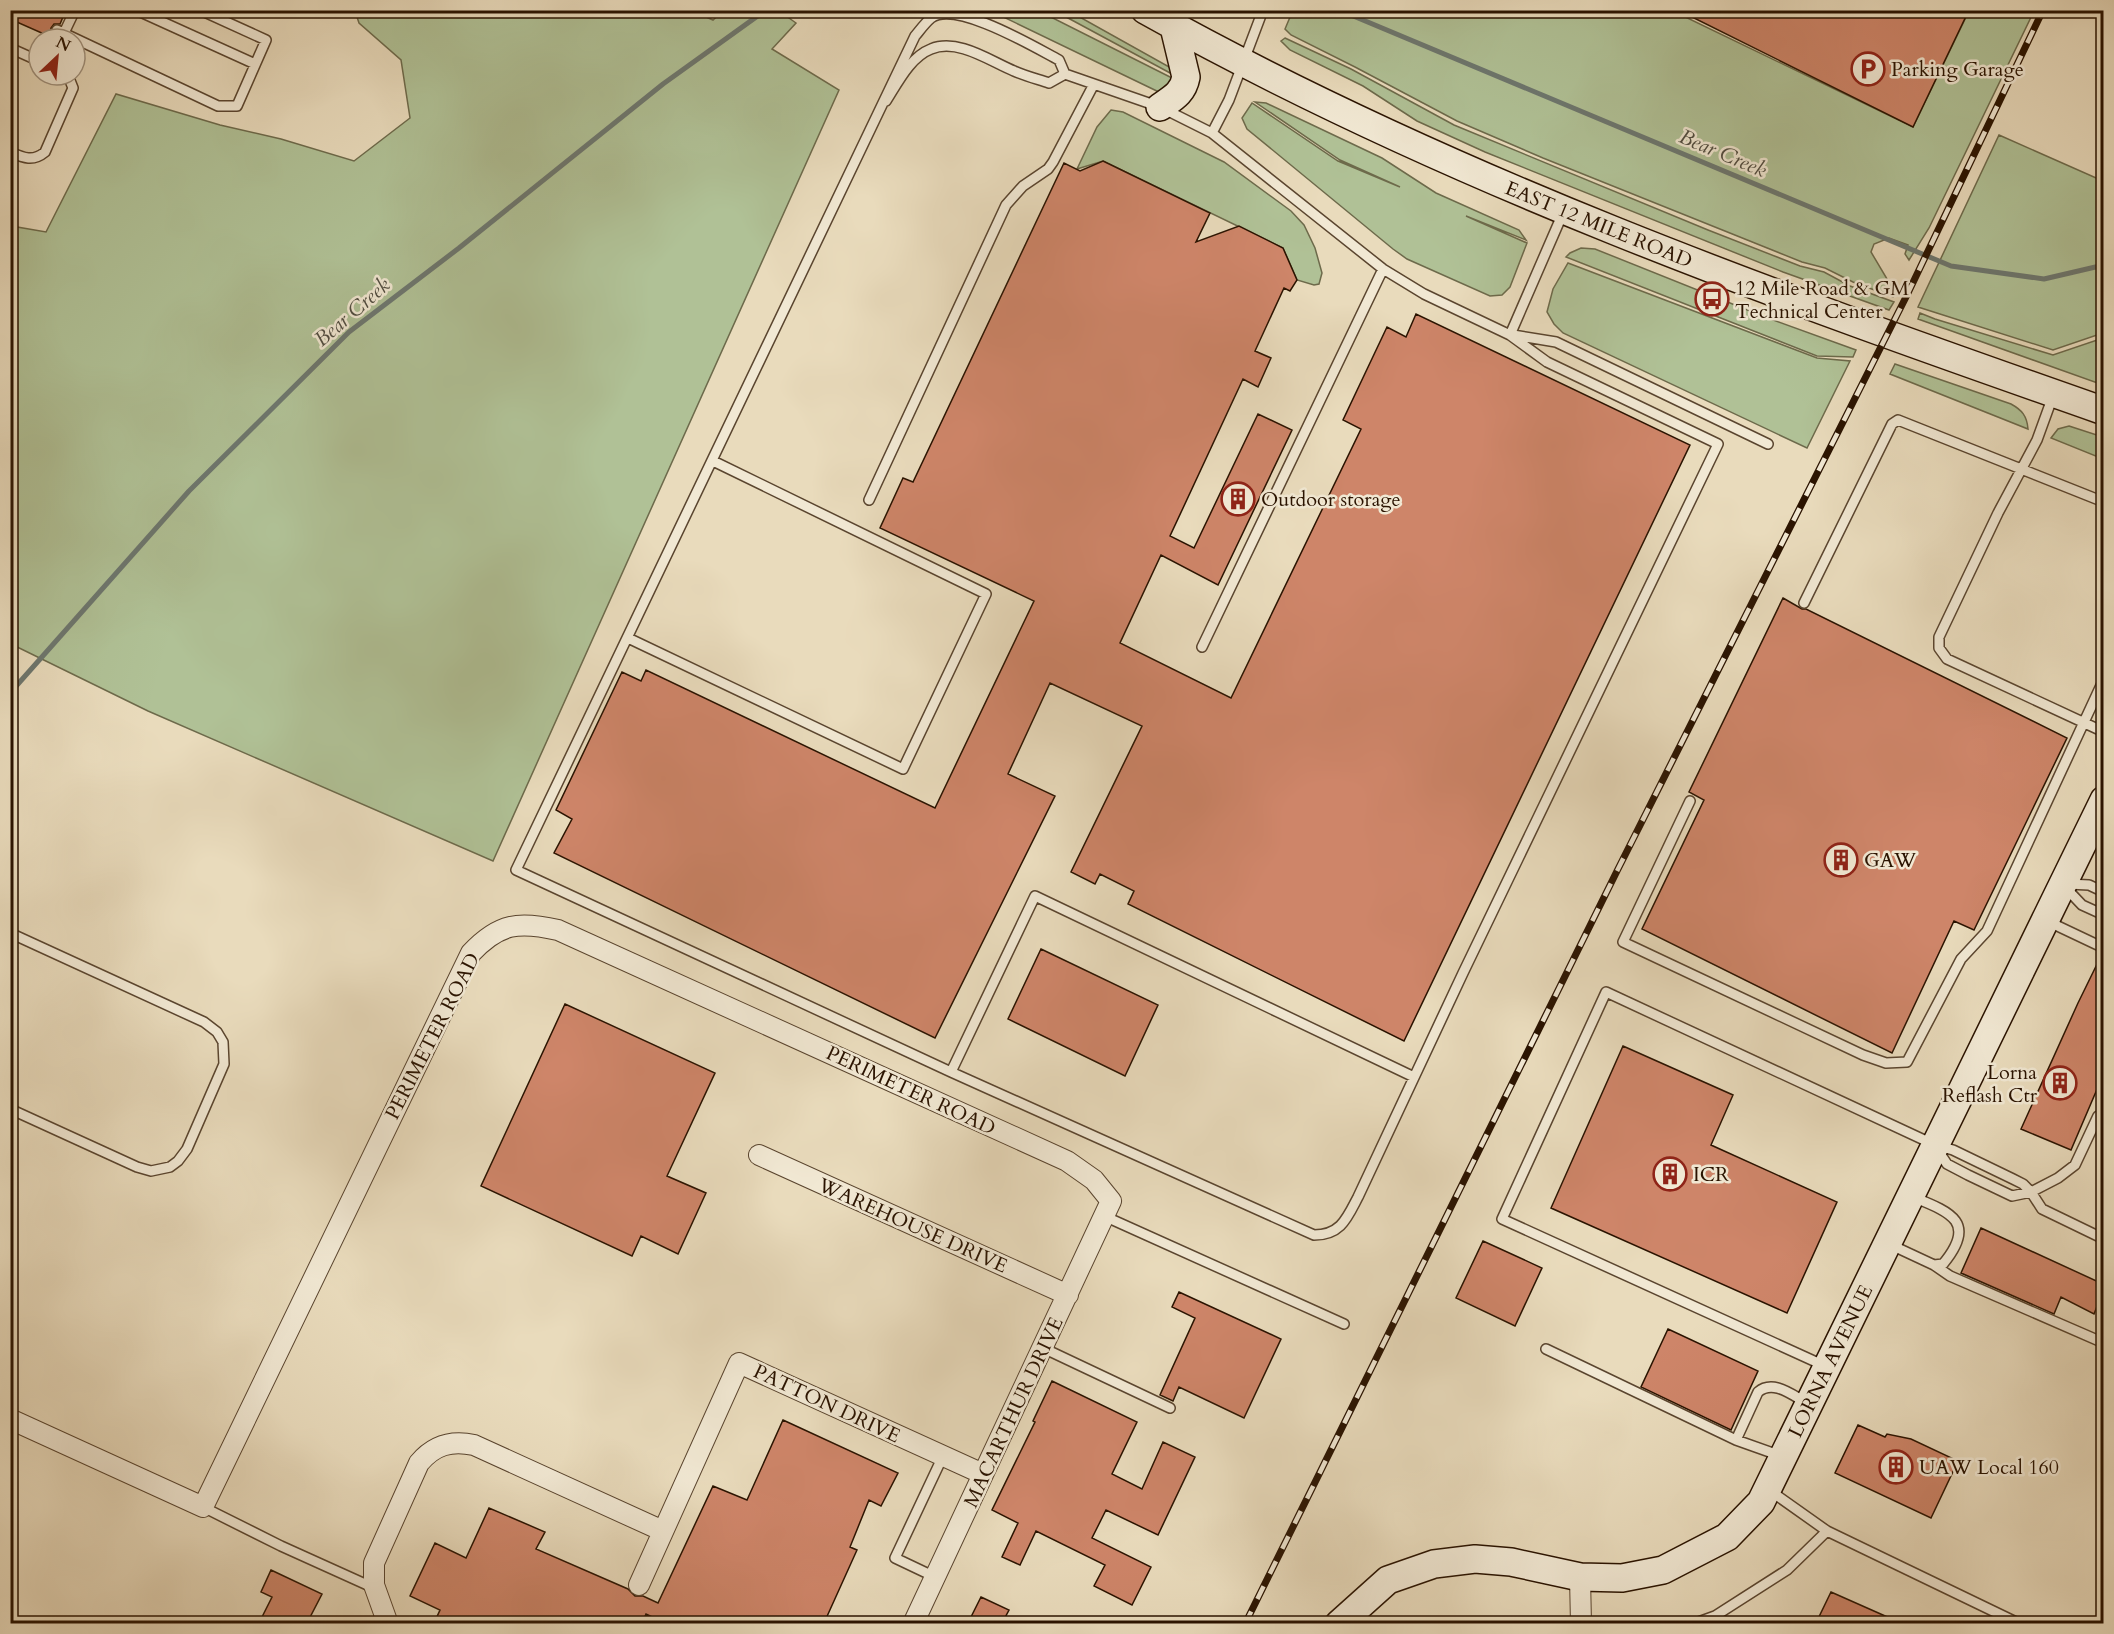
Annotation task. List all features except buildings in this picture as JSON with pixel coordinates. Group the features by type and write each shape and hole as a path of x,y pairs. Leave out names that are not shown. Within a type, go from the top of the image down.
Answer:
{"street":[{"name":"EAST 12 MILE ROAD","path":"1145,10 1242,64 1444,159 1564,211 1788,300 2103,411"},
{"path":"1160,107 1181,90 1186,76 1174,27"},
{"name":"LORNA AVENUE","path":"1339,1623 1388,1580 1434,1564 1475,1559 1493,1560 1580,1577 1622,1578 1663,1570 1727,1537 1761,1502 2103,800"},
{"name":"PERIMETER ROAD","path":"203,1508 464,965 482,941 508,926 524,924 540,926 586,941 1067,1161 1094,1180 1108,1208"},
{"name":"WAREHOUSE DRIVE","path":"759,1155 1068,1295"},
{"name":"MACARTHUR DRIVE","path":"913,1623 1108,1208"},
{"name":"PATTON DRIVE","path":"639,1585 739,1363 983,1474"},
{"path":"10,1419 203,1508"},
{"path":"388,1623 375,1588 373,1570 376,1556 416,1469 430,1452 451,1443 465,1443 484,1449 663,1531"},
{"path":"1580,1577 1581,1623"}],"lane":[{"path":"75,10 61,32 218,106 237,106 266,40 200,10"},
{"path":"136,10 255,64"},
{"path":"1212,133 1229,100 1263,10"},
{"path":"955,13 974,18 1059,60 1065,74 1160,107 1212,133 1383,269 1425,294 1510,335 1547,362 1718,444 1348,1218 1328,1235 1314,1235 951,1072 516,870 886,101 915,36 932,17 955,13"},
{"path":"886,101 912,62 930,49 950,46 1049,83 1065,74"},
{"path":"10,48 27,56"},
{"path":"869,500 1006,205 1023,186 1048,169 1094,84"},
{"path":"10,152 26,159 37,158 45,152 73,87"},
{"path":"1510,335 1564,211"},
{"path":"1202,647 1383,269"},
{"path":"1510,335 1556,342 1768,444"},
{"path":"2054,394 2037,440 1951,609 1939,637 1939,648 1947,659 2103,732"},
{"path":"1804,603 1892,424 1898,420 2103,502"},
{"path":"628,638 903,769 986,594 713,461"},
{"path":"1690,801 1623,942 1863,1055 1886,1063 1907,1062 1961,959 1987,931 2103,679"},
{"path":"2062,884 2089,885 2103,892"},
{"path":"2062,884 2082,905 2103,915"},
{"path":"951,1072 1035,896 1414,1077"},
{"path":"2045,920 2103,948"},
{"path":"10,933 211,1026 220,1037 225,1056 221,1072 183,1155 170,1167 162,1170 151,1171 138,1167 10,1109"},
{"path":"1827,1367 1502,1219 1606,992 1935,1146 1953,1150 2013,1179 2023,1184 2031,1192 2042,1209 2103,1239"},
{"path":"1935,1146 1947,1164 2012,1196 2031,1192 2058,1178 2075,1165 2098,1116 2103,1118"},
{"path":"1910,1196 1948,1212 1959,1227 1959,1236 1948,1257 1942,1264 1934,1265"},
{"path":"1108,1208 1344,1324"},
{"path":"1888,1243 1934,1265 1950,1276 2103,1343"},
{"path":"1043,1348 1170,1408"},
{"path":"1546,1349 1736,1440 1783,1457"},
{"path":"1736,1440 1758,1392 1763,1388 1771,1386 1784,1390 1809,1404"},
{"path":"935,1577 895,1558 944,1456"},
{"path":"1767,1489 1827,1530 2020,1623"},
{"path":"203,1508 375,1588"},
{"path":"1693,1623 1715,1616 1787,1570 1827,1530"}],"green space":[{"path":"690,10 713,20 723,11 779,11 796,23 772,49 839,90 493,861 148,711 11,644 11,226 46,232 116,94 354,161 410,118 401,60 359,23 355,11"},
{"path":"1293,10 1673,11 1913,127 1969,11 2034,11 1929,228 1909,260 1905,254 1908,245 1889,238 1874,244 1871,252 1887,279 1894,285 1893,297 1853,282 1825,268 1802,262 1543,158 1457,121 1291,35 1285,29"},
{"path":"991,11 1039,11 1176,80 1161,93"},
{"path":"1055,11 1069,11 1171,68 1172,74"},
{"path":"1285,38 1351,69 1454,125 1708,230 1800,266 1824,272 1850,286 1894,302 1889,310 1783,272 1485,152 1417,121 1363,86 1290,50 1281,41"},
{"path":"1255,102 1266,103 1382,158 1436,193 1519,230 1526,240 1466,216 1527,243 1510,287 1502,295 1490,296 1407,259 1393,249 1247,129 1242,118 1252,103 1338,161 1400,187 1340,160"},
{"path":"1111,110 1123,112 1224,162 1291,211 1304,225 1315,248 1322,273 1319,284 1314,285 1297,280 1283,248 1103,161 1077,169 1097,127"},
{"path":"1999,135 2103,181 2103,333 2053,350 1918,307"},
{"path":"1581,248 1595,249 1765,317 1856,350 1853,357 1817,356 1566,257"},
{"path":"1568,263 1817,358 1850,361 1807,448 1563,333 1547,312 1553,289"},
{"path":"1920,313 2053,355 2103,338 2103,385 1918,319"},
{"path":"1895,364 2011,404 2023,414 2028,429 1890,374"},
{"path":"2069,426 2103,437 2103,459 2051,438 2058,429"}],"waterway":[{"name":"Bear Creek","path":"10,693 189,491 349,332 459,248 663,84 766,10"},
{"name":"Bear Creek","path":"1339,10 1951,266 2044,279 2104,265"}],"railway":[{"path":"1245,1624 1618,869 1908,293 2043,10"}],"place":[{"name":"Parking Garage","path":"1868,69"},
{"name":"12 Mile Road & GM Technical Center","path":"1712,299"},
{"name":"Outdoor storage","path":"1238,499"},
{"name":"GAW","path":"1841,860"},
{"name":"Lorna Reflash Ctr","path":"2060,1083"},
{"name":"ICR","path":"1670,1174"},
{"name":"UAW Local 160","path":"1896,1467"}]}
